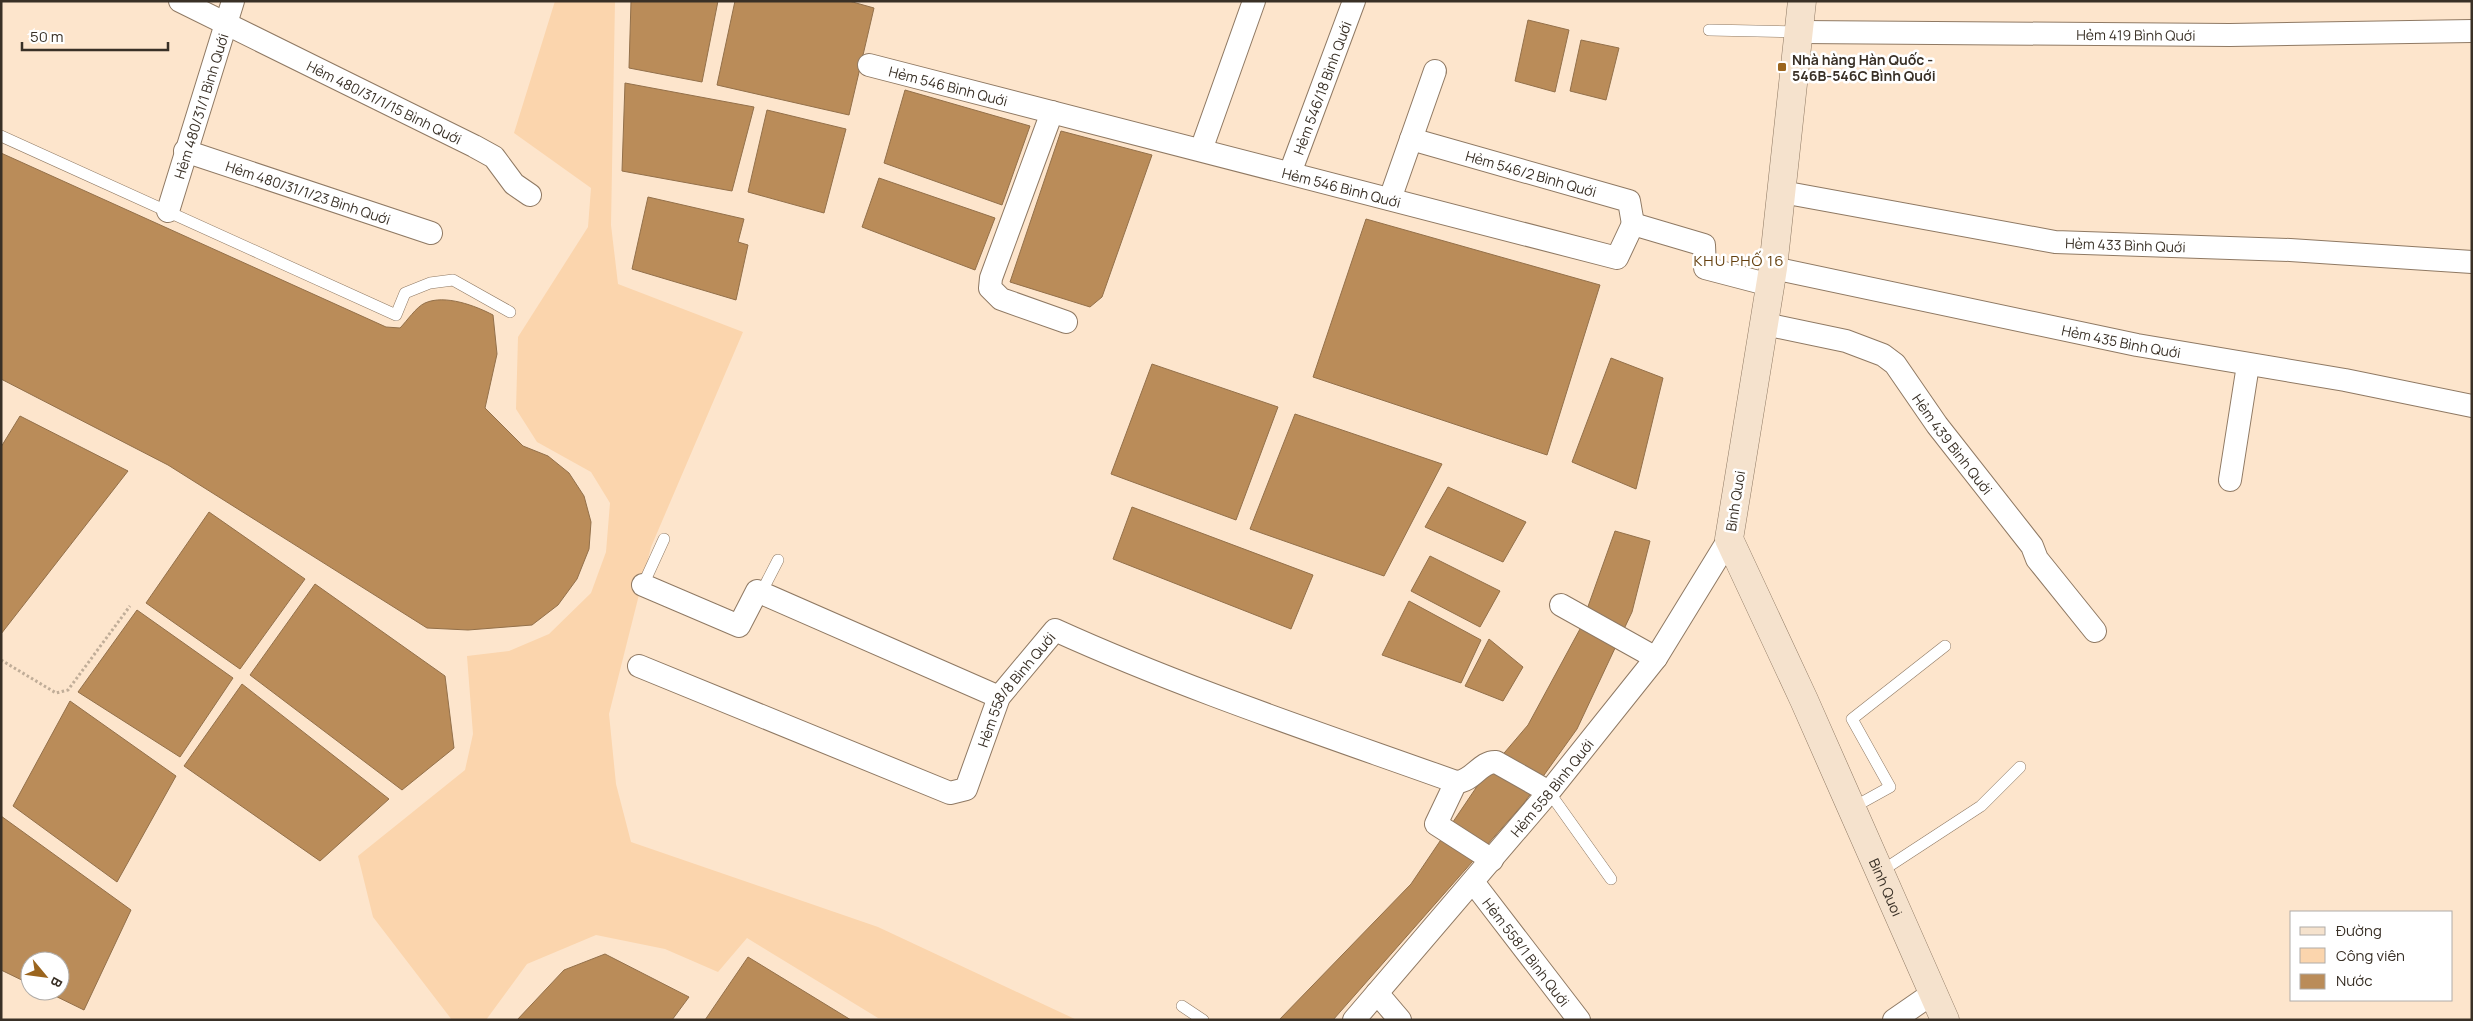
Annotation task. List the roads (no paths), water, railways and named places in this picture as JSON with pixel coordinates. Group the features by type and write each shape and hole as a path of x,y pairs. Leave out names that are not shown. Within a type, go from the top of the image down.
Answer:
{"main road":[{"name":"Binh Quoi","path":"1802,1 1791,32 1782,192 1772,276 1729,539 1852,808 1945,1020"}],"street":[{"name":"Hẻm 480/31/1/15 Bình Quới","path":"180,1 494,157 514,184 530,195"},
{"name":"Hẻm 480/31/1 Bình Quới","path":"168,210 233,1"},
{"path":"1201,150 1254,1"},
{"name":"Hẻm 546/18 Bình Quới","path":"1290,173 1354,1"},
{"name":"Hẻm 419 Bình Quới","path":"1791,32 2230,35 2472,31"},
{"name":"Hẻm 546 Bình Quới","path":"869,65 1617,258 1633,224"},
{"path":"1390,200 1435,70"},
{"path":"1052,112 991,278 990,288 1001,299 1066,322"},
{"name":"Hẻm 546/2 Bình Quới","path":"1411,139 1629,200 1633,224"},
{"name":"Hẻm 480/31/1/23 Bình Quới","path":"185,151 431,233"},
{"name":"Hẻm 433 Bình Quới","path":"1782,192 2055,242 2290,250 2472,262"},
{"path":"1633,224 1704,245 1705,268 1772,276"},
{"name":"Hẻm 435 Bình Quới","path":"1772,276 2137,345 2345,380 2472,406"},
{"name":"Hẻm 439 Bình Quới","path":"1765,324 1846,341 1883,355 1895,364 1937,425 2032,546 2037,559 2095,632"},
{"path":"2230,480 2248,365"},
{"name":"Hẻm 558 Bình Quới","path":"1354,1020 1473,882 1488,857 1656,658 1729,539"},
{"path":"643,585 739,626 757,591 999,697"},
{"path":"1570,610 1656,658"},
{"name":"Hẻm 558/8 Bình Quới","path":"639,666 950,794 966,790 999,697 1049,626 1181,683 1456,782"},
{"path":"1488,857 1436,824 1456,782 1468,779 1489,762 1498,763 1546,790"},
{"name":"Hẻm 558/1 Bình Quới","path":"1473,882 1579,1020"},
{"path":"1377,993 1400,1020"},
{"path":"1894,1020 1933,994"}],"lane":[{"path":"1708,30 1791,32"},
{"path":"1,136 168,210 396,315 405,293 430,284 453,280 510,312"},
{"path":"643,585 664,539"},
{"path":"761,593 778,560"},
{"path":"1852,808 1890,787 1852,719 1945,646"},
{"path":"1880,872 1981,806 2020,767"},
{"path":"1546,790 1611,879"},
{"path":"1182,1006 1202,1020"}],"water":[{"path":"631,1 718,1 702,82 629,68"},
{"path":"735,1 849,1 874,8 849,115 717,85"},
{"path":"1528,20 1569,30 1555,92 1515,81"},
{"path":"1581,40 1619,48 1606,100 1570,91"},
{"path":"625,83 754,107 732,191 622,171"},
{"path":"905,90 1030,126 1002,205 884,163"},
{"path":"767,110 846,129 824,213 748,192"},
{"path":"1061,131 1152,155 1102,297 1090,307 1010,282"},
{"path":"1,153 386,327 400,328 418,308 425,303 433,301 451,300 460,302 493,315 497,354 485,408 523,446 548,456 569,473 584,496 591,522 589,549 577,579 558,605 532,625 468,630 427,628 168,465 1,379"},
{"path":"879,178 995,218 975,270 862,227"},
{"path":"648,197 744,219 738,242 748,245 736,300 632,269"},
{"path":"1366,219 1600,285 1547,455 1313,377"},
{"path":"1611,358 1663,378 1636,489 1572,462"},
{"path":"1152,364 1278,407 1236,520 1111,474"},
{"path":"1295,414 1442,464 1384,576 1250,529"},
{"path":"20,416 128,471 1,634 1,447"},
{"path":"1448,487 1526,522 1503,562 1425,527"},
{"path":"1132,507 1313,575 1291,629 1113,559"},
{"path":"209,512 305,579 240,669 146,603"},
{"path":"1615,531 1650,541 1632,612 1577,729 1524,803 1333,1020 1279,1020 1411,884 1482,779 1528,725 1580,629"},
{"path":"1430,556 1500,591 1480,627 1411,591"},
{"path":"315,584 445,676 454,748 402,790 250,675"},
{"path":"1409,601 1481,640 1461,683 1382,655"},
{"path":"137,610 233,678 180,757 78,692"},
{"path":"1489,639 1523,667 1503,701 1465,686"},
{"path":"242,684 389,799 320,861 184,766"},
{"path":"70,701 176,776 117,882 13,806"},
{"path":"1,816 131,910 84,1010 66,1001 70,1001 70,951 20,951 20,979 1,970"},
{"path":"605,954 689,997 672,1020 517,1020 564,970"},
{"path":"748,957 851,1020 705,1020"}],"place":[{"name":"Nhà hàng Hàn Quốc - 546B-546C Bình Quới","path":"1782,67"}],"district":[{"name":"KHU PHỐ 16","path":"1739,260"}]}
